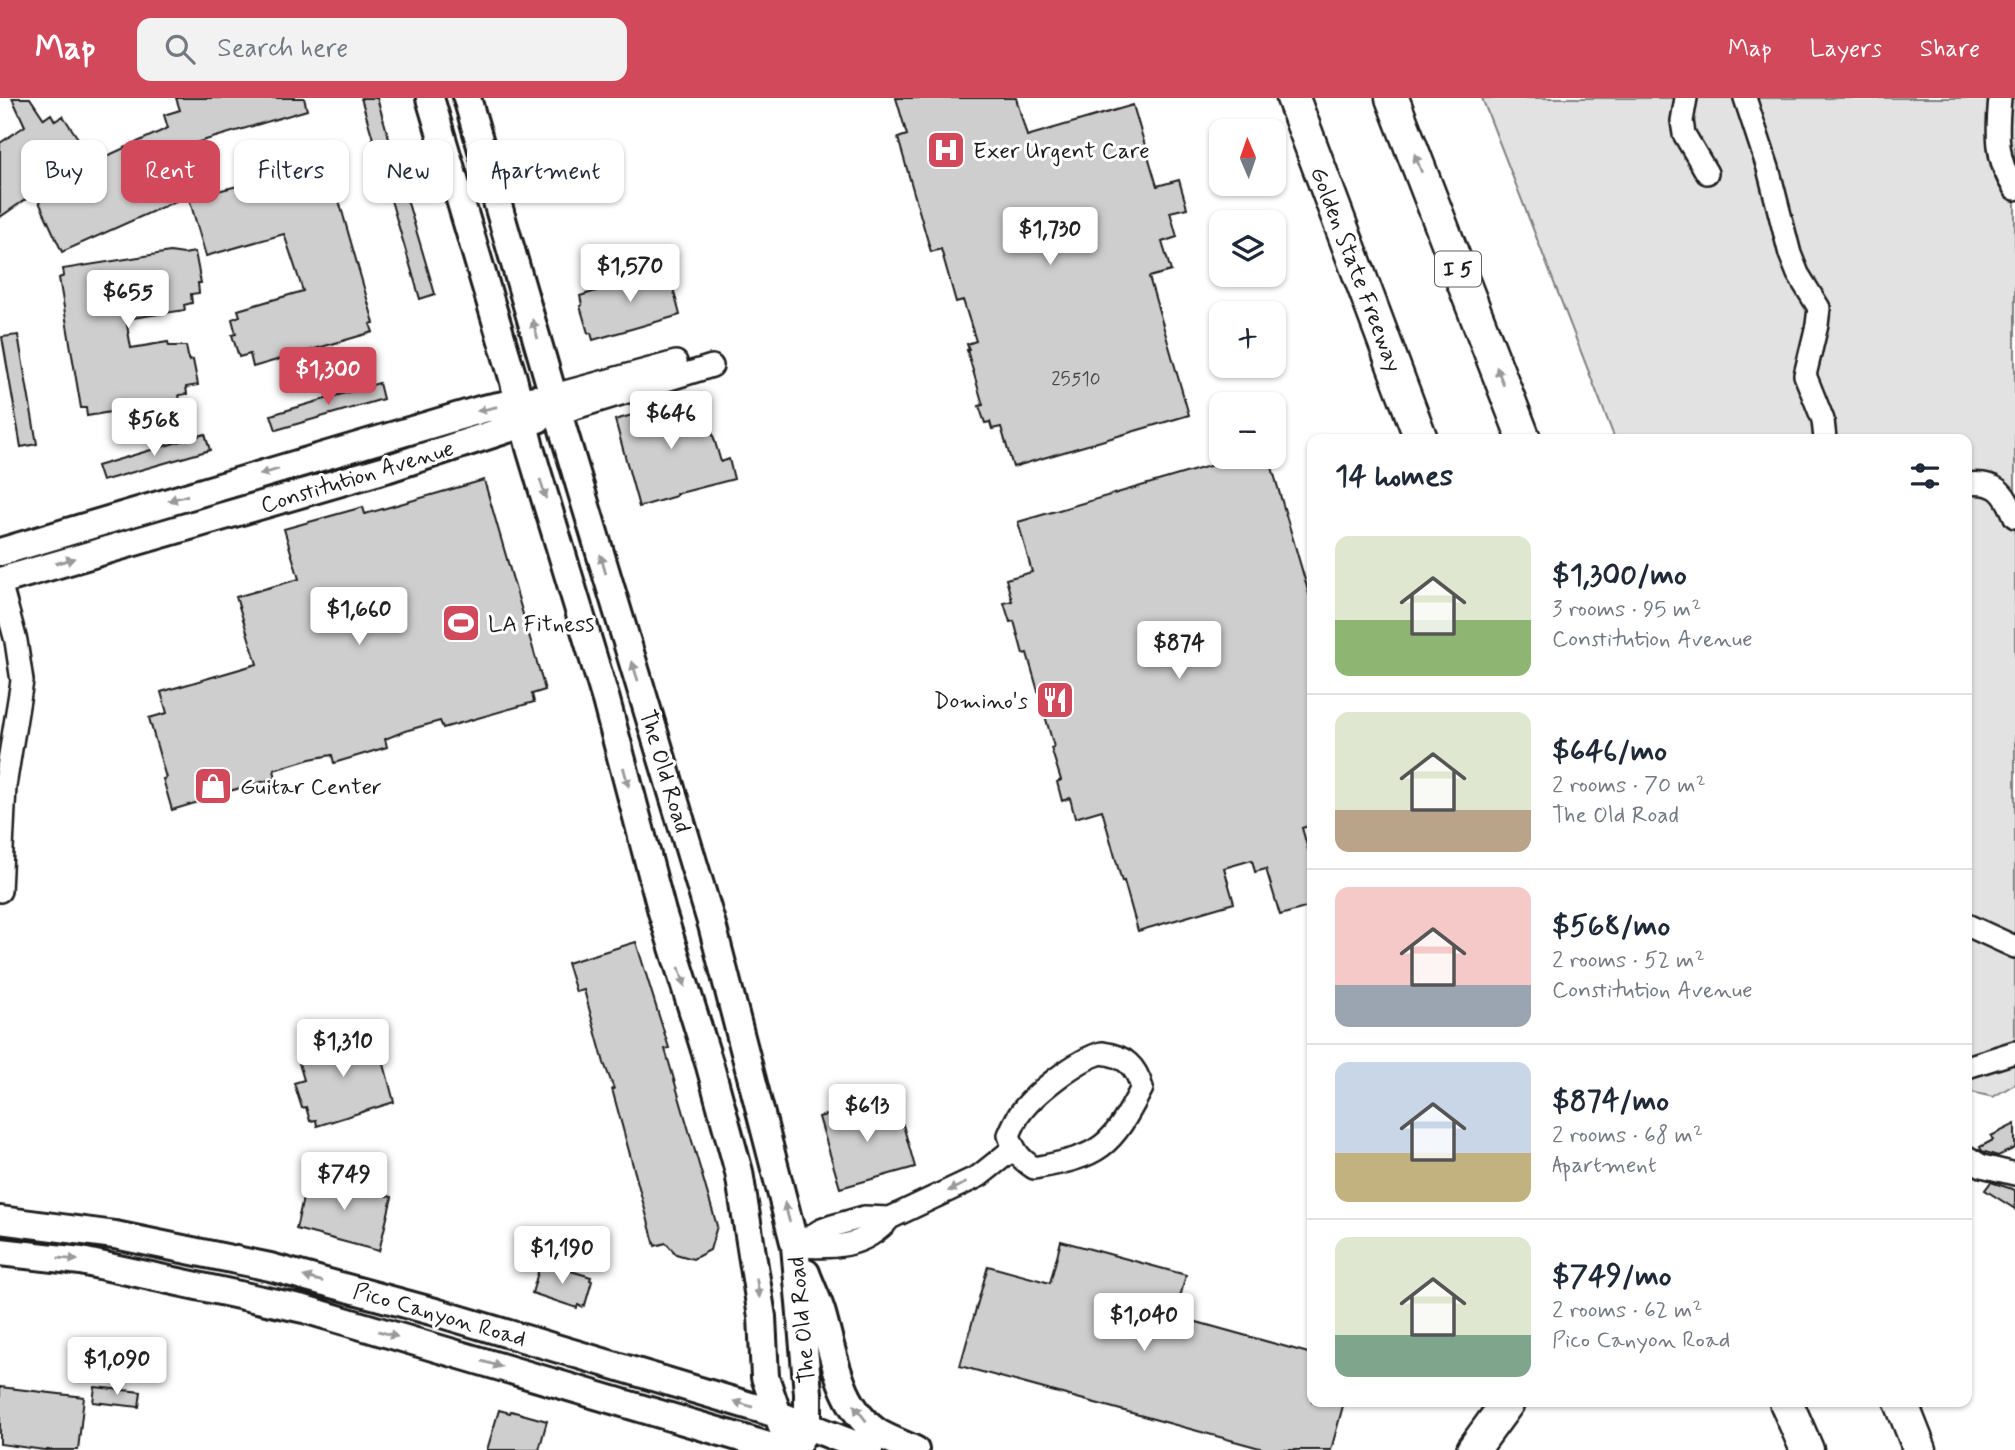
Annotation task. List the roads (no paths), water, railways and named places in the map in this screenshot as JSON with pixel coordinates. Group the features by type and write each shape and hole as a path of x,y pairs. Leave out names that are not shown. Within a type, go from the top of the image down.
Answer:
{"highway":[{"name":"Golden State Freeway","path":"1293,98 1419,434"},
{"name":"I 5","path":"1392,98 1522,434"},
{"path":"1473,1450 1504,1407"},
{"path":"1788,1407 1807,1450"},
{"path":"1903,1407 1920,1450"}],"main road":[{"name":"The Old Road","path":"430,98 606,700 662,912 710,1066 739,1172 762,1317 765,1377 791,1450"},
{"name":"The Old Road","path":"467,98 712,925 795,1246 808,1390 808,1426 791,1450"},
{"name":"Constitution Avenue","path":"0,581 386,469 522,413 556,404"},
{"name":"Constitution Avenue","path":"0,552 456,417 522,413"},
{"name":"Pico Canyon Road","path":"0,1220 115,1234 270,1267 435,1312 778,1414 869,1450"},
{"path":"795,1246 821,1312 842,1385 865,1420 879,1433 915,1450"},
{"name":"Pico Canyon Road","path":"0,1252 81,1261 304,1309 782,1450"}],"lane":[{"path":"1686,98 1682,121 1684,134 1707,173"},
{"path":"1745,98 1768,168 1790,254 1798,274 1819,308 1805,375 1823,420 1824,434"},
{"path":"2000,98 1997,129 2000,160 2015,189"},
{"name":"Constitution Avenue","path":"556,404 710,360"},
{"path":"1972,484 1980,483 1999,489 2006,496 2015,517"},
{"path":"0,581 16,641 22,681 5,786 0,891"},
{"path":"1972,927 2015,947"},
{"path":"1102,1052 1116,1055 1129,1062 1138,1074 1142,1088 1127,1117 1120,1129 1098,1149 1073,1161 1034,1168 1022,1160 1013,1149 1009,1135 1019,1114 1057,1077 1088,1056 1102,1052"},
{"path":"1972,1066 2015,1052"},
{"path":"795,1246 839,1247 878,1232 890,1219 979,1176 1013,1149"},
{"path":"1972,1160 1982,1166 2015,1174"}],"place":[{"name":"Exer Urgent Care","path":"946,150"},
{"name":"LA Fitness","path":"461,623"},
{"name":"Domino's","path":"1055,700"},
{"name":"Guitar Center","path":"213,786"}]}
